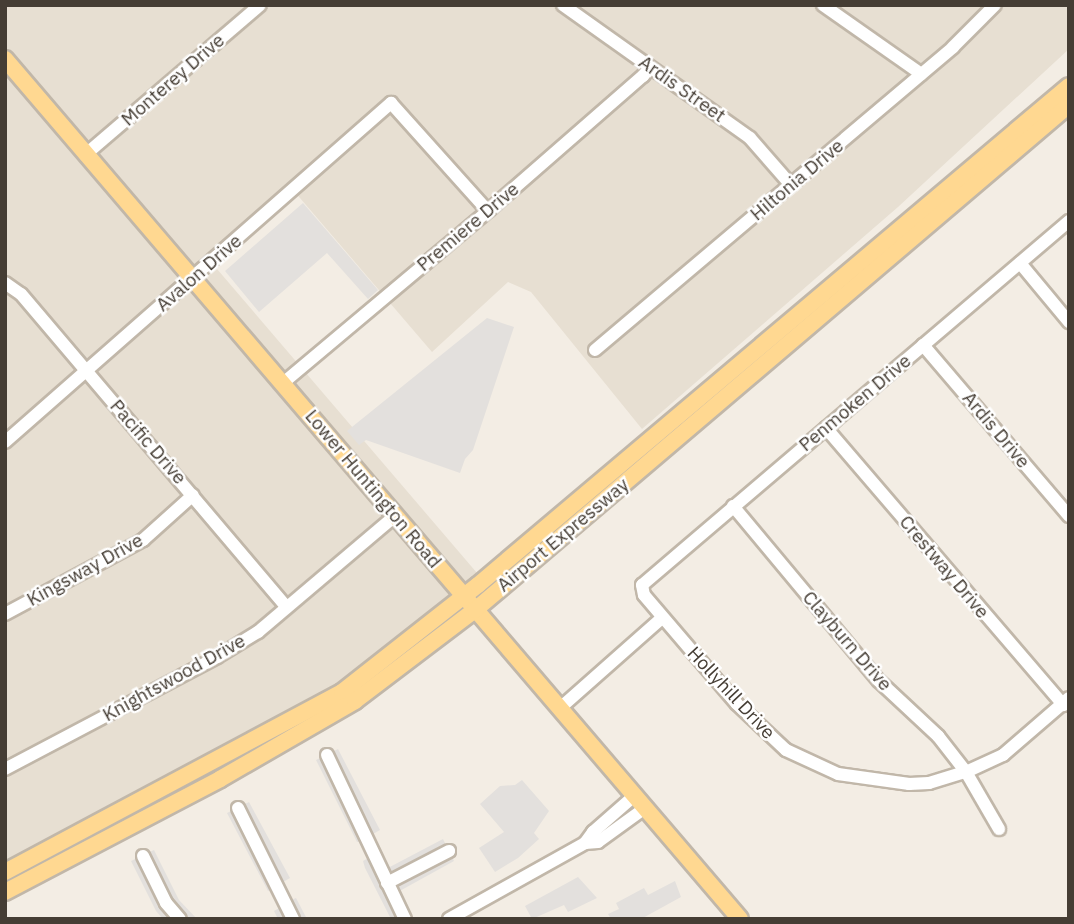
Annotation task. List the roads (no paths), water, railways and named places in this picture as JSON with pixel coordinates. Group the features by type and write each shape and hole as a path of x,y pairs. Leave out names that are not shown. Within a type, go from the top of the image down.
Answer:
{"main road":[{"name":"Lower Huntington Road","path":"5,59 740,919"},
{"name":"Airport Expressway","path":"5,872 342,692 464,596 1069,86"},
{"name":"Airport Expressway","path":"5,892 220,779 355,701 475,610 1069,104"}],"street":[{"name":"Monterey Drive","path":"85,155 260,5"},
{"name":"Ardis Street","path":"563,5 751,138 791,185"},
{"path":"823,5 921,74"},
{"name":"Hiltonia Drive","path":"595,351 921,74 995,5"},
{"name":"Premiere Drive","path":"283,383 488,211 650,67"},
{"name":"Avalon Drive","path":"5,442 391,103 488,211"},
{"name":"Penmoken Drive","path":"642,585 1069,221"},
{"path":"1020,263 1069,322"},
{"name":"Pacific Drive","path":"5,283 21,294 286,606"},
{"name":"Ardis Drive","path":"923,345 1069,516"},
{"name":"Crestway Drive","path":"826,428 1066,702"},
{"name":"Kingsway Drive","path":"5,614 143,540 193,495"},
{"name":"Clayburn Drive","path":"733,506 879,681 938,736 966,772 999,829"},
{"name":"Knightswood Drive","path":"5,769 217,657 258,632 396,515"},
{"name":"Hollyhill Drive","path":"642,585 644,595 662,618 737,704 786,750 838,774 909,784 929,783 966,772 1003,755 1066,702"},
{"path":"559,709 662,618"},
{"path":"327,755 367,833 374,859 405,919"},
{"path":"449,919 585,843 598,842 639,802"},
{"path":"238,808 293,919"},
{"path":"387,883 449,851"},
{"path":"143,856 166,903 180,919"}]}
